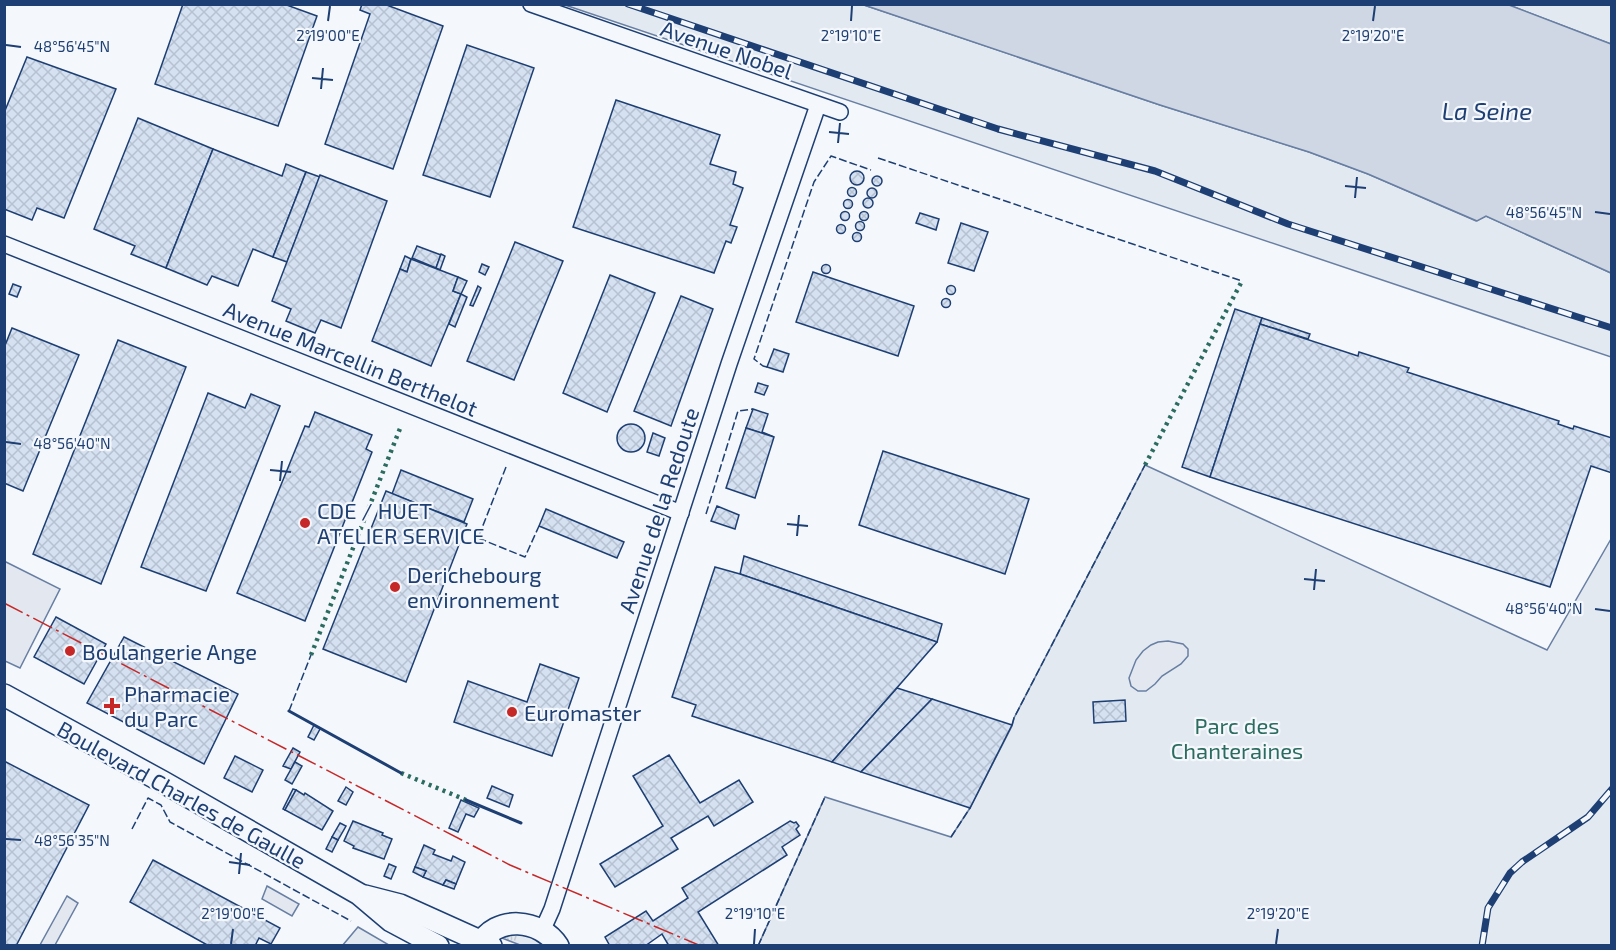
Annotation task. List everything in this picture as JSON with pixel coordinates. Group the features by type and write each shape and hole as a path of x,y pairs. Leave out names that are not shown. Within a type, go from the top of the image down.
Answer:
{"main road":[{"name":"Boulevard Charles de Gaulle","path":"4,695 163,782 359,894 391,921 438,945"},
{"name":"Boulevard Charles de Gaulle","path":"359,894 400,905 484,944 490,933 504,926 519,923 543,930"},
{"path":"543,930 558,945"}],"street":[{"name":"Avenue Nobel","path":"531,4 840,112"},
{"name":"Avenue de la Redoute","path":"543,930 552,909 729,364 818,105"},
{"name":"Avenue Marcellin Berthelot","path":"4,244 681,513"}],"green space":[{"path":"565,5 864,5 1160,105 1309,152 1368,174 1476,221 1486,216 1611,273 1611,357"},
{"path":"1509,5 1611,5 1611,44"},
{"name":"Parc des Chanteraines","path":"1145,465 1547,650 1611,539 1611,945 758,946 825,797 951,837 970,808"},
{"path":"358,927 389,945 342,946"},
{"path":"514,934 531,936 545,945 520,945 502,938"}],"shaded area":[{"path":"4,561 60,589 20,668 5,661"},
{"path":"1168,641 1183,644 1188,649 1188,656 1146,691 1138,691 1131,686 1129,678 1136,660 1151,645"},
{"path":"267,886 299,904 292,916 262,899"},
{"path":"67,896 78,903 55,945 40,945"}],"water":[{"name":"La Seine","path":"864,5 1509,5 1611,44 1611,273 1486,216 1477,221 1368,174 1309,152 1160,105"}],"building":[{"path":"183,4 284,4 317,16 278,126 155,84"},
{"path":"362,4 384,4 443,26 393,169 325,144 370,14 360,10"},
{"path":"467,45 534,68 490,197 423,175"},
{"path":"27,57 116,89 64,218 37,208 32,220 4,209 4,113"},
{"path":"616,100 720,135 710,164 736,172 733,184 743,188 730,225 737,227 731,243 726,241 714,273 573,227"},
{"path":"138,118 213,149 166,268 131,254 135,246 94,229"},
{"path":"213,149 282,176 286,164 306,172 273,257 253,249 238,286 212,276 207,285 166,268"},
{"path":"857,171 862,173 864,178 862,183 857,185 852,183 850,178 852,173"},
{"path":"306,172 320,177 287,262 273,257"},
{"path":"320,175 387,201 341,328 321,320 315,333 286,321 291,309 272,301"},
{"path":"877,176 881,177 881,185 877,186 873,185 872,181 873,177"},
{"path":"852,188 856,192 852,196 848,192"},
{"path":"872,188 876,189 876,197 872,198 868,197 867,193 868,189"},
{"path":"868,198 873,203 868,208 863,203"},
{"path":"848,200 852,204 848,208 844,204"},
{"path":"845,212 849,216 845,220 841,216"},
{"path":"864,212 868,216 864,220 860,216"},
{"path":"920,213 939,219 936,230 916,223"},
{"path":"860,222 864,226 860,230 856,226"},
{"path":"961,223 988,232 974,271 948,263"},
{"path":"841,225 845,229 841,233 837,229"},
{"path":"857,233 861,237 857,241 853,237"},
{"path":"515,242 563,261 514,380 467,361"},
{"path":"417,246 441,255 436,268 412,258"},
{"path":"441,254 445,256 440,270 436,268"},
{"path":"405,256 411,259 407,272 400,269"},
{"path":"411,259 458,277 453,291 461,294 431,366 372,341 400,269 407,272"},
{"path":"482,264 489,267 485,275 479,272"},
{"path":"826,265 830,269 826,273 822,269"},
{"path":"813,272 914,306 898,356 796,322"},
{"path":"610,275 655,293 607,412 563,393"},
{"path":"458,277 467,281 461,294 453,291"},
{"path":"13,284 21,287 17,297 9,294"},
{"path":"478,286 481,288 473,306 470,305"},
{"path":"951,286 955,290 951,294 947,290"},
{"path":"461,294 467,297 455,327 449,324"},
{"path":"681,296 713,309 671,426 634,411"},
{"path":"946,298 951,303 946,308 941,303"},
{"path":"1235,309 1262,318 1210,477 1182,467"},
{"path":"1262,318 1310,334 1308,339 1260,324"},
{"path":"1260,324 1358,356 1359,352 1409,368 1407,372 1559,421 1558,424 1573,429 1574,426 1612,438 1612,473 1591,466 1550,587 1210,477"},
{"path":"12,328 79,355 23,491 4,483 4,348"},
{"path":"118,340 186,367 101,584 33,554"},
{"path":"774,349 789,354 783,372 767,367"},
{"path":"758,383 768,386 764,395 755,392"},
{"path":"208,393 245,408 251,394 280,406 206,591 141,567"},
{"path":"753,409 768,414 762,432 774,437 746,428"},
{"name":"CDE / HUET ATELIER SERVICE","path":"315,412 372,435 366,449 372,452 305,621 237,593 305,426 309,427"},
{"path":"631,424 641,428 645,438 641,448 631,452 621,448 617,438 621,428"},
{"path":"746,428 774,437 755,498 726,488"},
{"path":"653,433 665,438 659,456 647,452"},
{"path":"883,451 1029,499 1005,574 859,525"},
{"name":"Derichebourg environnement","path":"401,470 473,499 464,522 392,494"},
{"name":"Derichebourg environnement","path":"386,491 467,524 406,682 323,649"},
{"path":"717,506 739,515 735,529 711,521"},
{"path":"546,509 624,542 617,558 539,526"},
{"path":"744,556 942,624 937,642 740,574"},
{"path":"715,567 937,642 832,762 692,716 696,705 672,697"},
{"name":"Boulangerie Ange","path":"56,617 106,644 84,684 34,657"},
{"path":"124,637 238,694 204,764 87,703"},
{"name":"Euromaster","path":"540,664 579,678 552,756 454,722 468,681 527,702"},
{"path":"897,688 932,699 861,772 832,762"},
{"path":"932,699 1012,725 970,808 861,772"},
{"path":"1125,700 1126,721 1094,723 1093,702"},
{"path":"314,725 320,729 314,740 308,737"},
{"path":"293,748 300,752 291,769 283,766"},
{"path":"669,755 700,803 739,780 753,802 714,826 708,816 671,838 678,849 615,887 600,864 663,826 633,776"},
{"path":"235,756 263,770 252,792 224,778"},
{"path":"4,761 89,805 16,946 4,946"},
{"path":"295,762 302,766 292,784 285,780"},
{"path":"492,786 513,795 509,807 487,798"},
{"path":"346,787 353,792 346,805 338,801"},
{"path":"293,789 296,790 285,810 283,809"},
{"path":"296,790 304,795 305,793 333,811 322,830 285,810"},
{"path":"461,800 479,808 474,817 466,814 458,832 449,828"},
{"path":"353,821 392,839 384,859 353,848 354,846 344,841"},
{"path":"790,821 796,822 799,826 796,829 800,835 782,847 787,855 698,912 719,946 669,946 662,934 645,946 610,946 605,937 646,911 653,921 688,898 682,888"},
{"path":"340,823 346,826 338,840 332,837"},
{"path":"332,837 338,840 332,852 326,849"},
{"path":"424,845 435,850 433,854 451,861 453,856 465,862 456,884 446,880 443,885 423,877 426,871 415,867"},
{"path":"153,860 280,928 271,944 259,938 255,946 209,946 130,902"},
{"path":"389,864 396,867 391,879 384,876"},
{"path":"415,867 426,871 423,877 413,872"},
{"path":"446,880 456,884 454,889 443,885"}],"railway":[{"path":"628,4 998,129 1155,171 1288,224 1612,328"},
{"path":"1482,946 1488,908 1510,873 1522,862 1588,817 1612,789"}],"hedge":[{"path":"1145,465 1242,281"},
{"path":"311,655 401,426"},
{"path":"401,773 466,800"}],"fence":[{"path":"767,367 754,359 814,182 831,156 871,170"},
{"path":"878,158 1242,281"},
{"path":"706,514 738,411 753,409"},
{"path":"1012,725 1145,465"},
{"path":"506,467 478,538 525,557 539,526"},
{"path":"289,711 311,655"},
{"path":"758,946 825,797"},
{"path":"132,829 148,798 161,805 170,822 351,921"},
{"path":"951,837 970,808"}],"wall":[{"path":"289,711 401,773"},
{"path":"466,800 521,823"}],"power":[{"path":"4,603 510,865 701,946"}],"place":[{"name":"CDE / HUET ATELIER SERVICE","path":"305,523"},
{"name":"Derichebourg environnement","path":"395,587"},
{"name":"Boulangerie Ange","path":"70,651"},
{"name":"Pharmacie du Parc","path":"112,706"},
{"name":"Euromaster","path":"512,712"}]}
